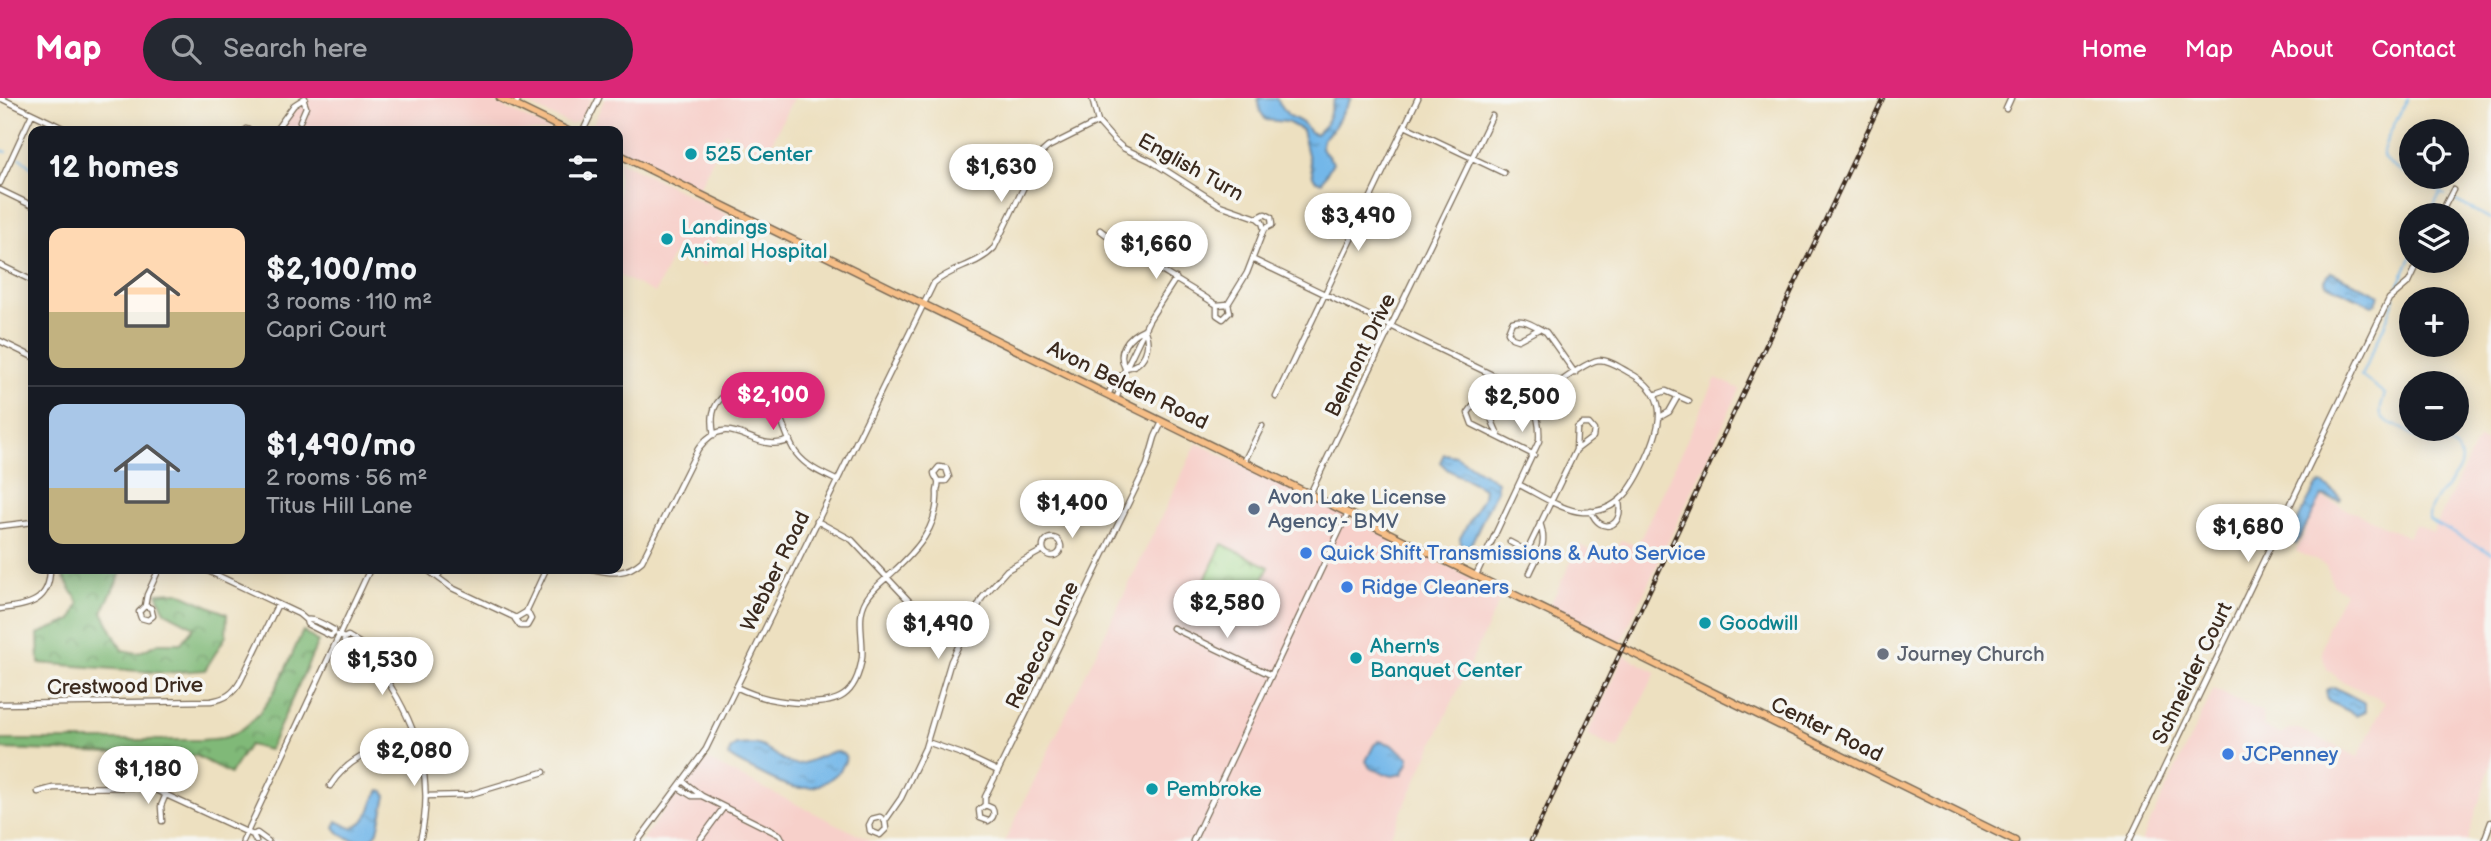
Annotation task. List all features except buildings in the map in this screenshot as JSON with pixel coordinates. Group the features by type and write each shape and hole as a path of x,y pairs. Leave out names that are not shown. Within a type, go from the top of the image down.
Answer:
{"main road":[{"path":"500,98 558,126"},
{"name":"Avon Belden Road","path":"623,157 1623,649"},
{"name":"Center Road","path":"1623,649 2015,841"}],"street":[{"path":"0,98 58,126"},
{"path":"515,105 519,98"},
{"path":"585,126 599,98"},
{"name":"English Turn","path":"1092,98 1098,122 1123,148 1151,161 1220,205 1257,218 1264,229"},
{"path":"1276,397 1418,98"},
{"path":"2006,109 2011,98"},
{"path":"278,126 301,99 306,107 300,121"},
{"path":"0,183 33,114"},
{"name":"Belmont Drive","path":"1310,494 1492,116"},
{"name":"Webber Road","path":"638,841 706,749 934,283 944,274 985,258 994,248 1040,154 1048,147 1098,122"},
{"path":"1405,126 1504,173"},
{"path":"0,190 28,204"},
{"path":"2446,203 2453,190"},
{"path":"1100,230 1129,253 1223,305 1254,260 1264,229 1272,225 1271,216 1265,214 1257,218"},
{"path":"1254,260 1509,383 1532,402 1540,428 1539,441 1476,575"},
{"path":"0,265 28,279"},
{"name":"Schneider Court","path":"2129,841 2389,299 2409,282 2413,273"},
{"path":"1116,399 1124,371 1144,329 1176,278"},
{"path":"1539,329 1518,340 1512,338 1508,332 1510,325 1518,320 1539,329 1554,341 1575,373"},
{"path":"1108,395 1115,380 1124,371 1140,363 1146,354 1148,337 1144,329"},
{"path":"1124,371 1121,354 1125,344 1136,332 1144,329"},
{"path":"0,341 28,355"},
{"path":"1520,485 1581,512 1608,508 1619,502 1635,482 1658,431 1660,417 1654,395 1642,379 1606,361 1589,363 1532,402"},
{"path":"714,435 712,416 719,402 730,392 746,389 760,393 772,403 790,440 807,464 836,480"},
{"path":"1654,395 1666,390 1689,401"},
{"path":"1660,417 1669,412 1678,396"},
{"path":"1499,437 1487,408 1480,404 1473,406 1468,413 1472,424 1534,455"},
{"name":"Rebecca Lane","path":"985,805 985,797 1147,465 1162,422"},
{"path":"1527,551 1576,450 1577,428 1582,424 1589,424 1594,430 1593,437 1576,450"},
{"path":"1244,462 1262,426"},
{"path":"623,571 642,561 698,449 714,435 736,432 771,445 790,440"},
{"path":"736,687 758,698 776,702 823,703 841,698 852,686 860,663 863,647 860,622 863,605 871,593 916,551 923,540 937,509 938,481"},
{"path":"1591,511 1594,519 1611,526 1619,516 1619,502"},
{"path":"1193,841 1348,513"},
{"path":"817,521 848,538 911,602 966,630"},
{"path":"0,526 28,523"},
{"path":"1530,573 1545,536 1540,523"},
{"path":"1050,538 1056,539 1060,544 1059,553 1053,556 1047,555 1043,550 1043,544 1050,538"},
{"path":"1510,542 1538,556"},
{"path":"885,821 901,798 927,742 947,671 982,598 993,583 1014,564 1043,550"},
{"path":"0,609 28,605 37,600 48,587 49,574"},
{"path":"145,606 157,574"},
{"path":"215,574 278,604 306,620 307,624 331,636 339,636"},
{"path":"243,841 368,574"},
{"path":"433,574 463,594 514,618 519,625 527,626 531,618 527,611"},
{"path":"514,618 527,611 544,574"},
{"name":"Crestwood Drive","path":"0,704 198,701 224,698 233,692 240,682 278,604"},
{"path":"1173,628 1270,675"},
{"path":"339,636 344,642 362,649 388,682 415,734 423,759 427,796 420,841"},
{"path":"330,786 353,760 415,734"},
{"path":"927,742 962,754 998,771"},
{"path":"427,796 468,795 544,772"},
{"path":"684,782 702,796 780,835 783,840"},
{"path":"38,792 53,788 154,788 247,832 254,838 260,834 268,841"},
{"path":"679,788 692,796 702,796"},
{"path":"162,821 160,806 166,794"},
{"path":"699,841 724,807"},
{"path":"878,817 885,821 887,827 884,833 877,835 870,831 872,819 878,817"},
{"path":"2484,841 2491,822"}],"shaded area":[{"path":"311,98 486,98 542,126 282,126 292,112"},
{"path":"515,98 591,98 581,119 571,125"},
{"path":"605,98 793,98 767,153 725,133 698,190 623,151 623,126 593,124"},
{"path":"623,162 729,215 704,266 674,252 655,293 623,277"},
{"path":"1716,378 1740,389 1620,644 1549,607 1579,545 1611,560 1621,540 1637,546"},
{"path":"2478,439 2491,445 2491,764 2467,841 2141,841 2214,689 2262,712 2264,727 2282,735 2290,729 2299,729 2358,757 2385,702 2340,680 2327,669 2322,653 2326,630 2345,592 2333,585 2327,566 2296,551 2321,497 2408,537 2415,524 2433,532"},
{"path":"1197,443 1502,595 1388,841 1005,841"},
{"path":"1624,655 1656,672 1618,748 1614,748 1587,735"},
{"path":"703,758 871,841 641,841"}],"green space":[{"path":"1222,544 1269,567 1249,606 1203,584"},
{"path":"62,574 121,574 102,612 122,650 138,653 159,643 181,643 194,627 165,612 157,593 177,592 227,614 226,636 205,670 164,673 39,663 38,634 72,620 79,603"},
{"path":"303,631 318,642 269,750 249,745 230,774 197,756 0,749 0,740 202,740 229,736 243,728 266,705"}],"water":[{"path":"1258,98 1276,98 1288,115 1316,134 1326,124 1334,100 1351,98 1333,129 1323,139 1321,148 1333,162 1322,182 1316,181 1313,176 1302,130 1287,122 1266,120 1260,111"},
{"path":"2331,272 2380,295 2376,303 2372,305 2326,284 2325,280"},
{"path":"1444,454 1456,456 1497,482 1497,489 1471,544 1466,549 1460,546 1460,538 1483,497 1484,488 1448,470 1440,462"},
{"path":"2322,484 2341,499 2340,501 2322,496 2296,544 2289,540 2310,498 2318,485"},
{"path":"2334,687 2365,703 2365,711 2356,715 2328,701 2326,690"},
{"path":"1379,741 1390,744 1409,757 1402,774 1392,776 1370,768 1366,761"},
{"path":"755,744 793,764 804,763 836,751 844,754 846,758 839,772 825,783 815,787 796,788 777,782 729,756 730,750 736,745"},
{"path":"380,790 384,791 386,796 378,831 371,841 350,839 341,835 334,827 337,821 351,828 358,825 367,817"}],"waterway":[{"path":"2408,98 2386,143 2384,158 2389,164 2445,195"},
{"path":"0,150 7,152"},
{"path":"20,158 28,165"},
{"path":"2435,203 2440,194"},
{"path":"2452,199 2491,219"},
{"path":"2397,289 2404,273"},
{"path":"2395,297 2361,376 2385,394 2381,409 2385,420 2421,441 2449,445 2457,450 2461,464 2453,479 2434,502 2429,520 2491,553"}],"railway":[{"path":"1531,841 1883,98"}],"place":[{"name":"525 Center","path":"691,154"},
{"name":"Landings Animal Hospital","path":"667,239"},
{"name":"Avon Lake License Agency - BMV","path":"1254,509"},
{"name":"Quick Shift Transmissions & Auto Service","path":"1306,553"},
{"name":"Ridge Cleaners","path":"1347,587"},
{"name":"Goodwill","path":"1705,623"},
{"name":"Journey Church","path":"1883,654"},
{"name":"Ahern's Banquet Center","path":"1356,658"},
{"name":"JCPenney","path":"2228,754"},
{"name":"Pembroke","path":"1152,789"}]}
